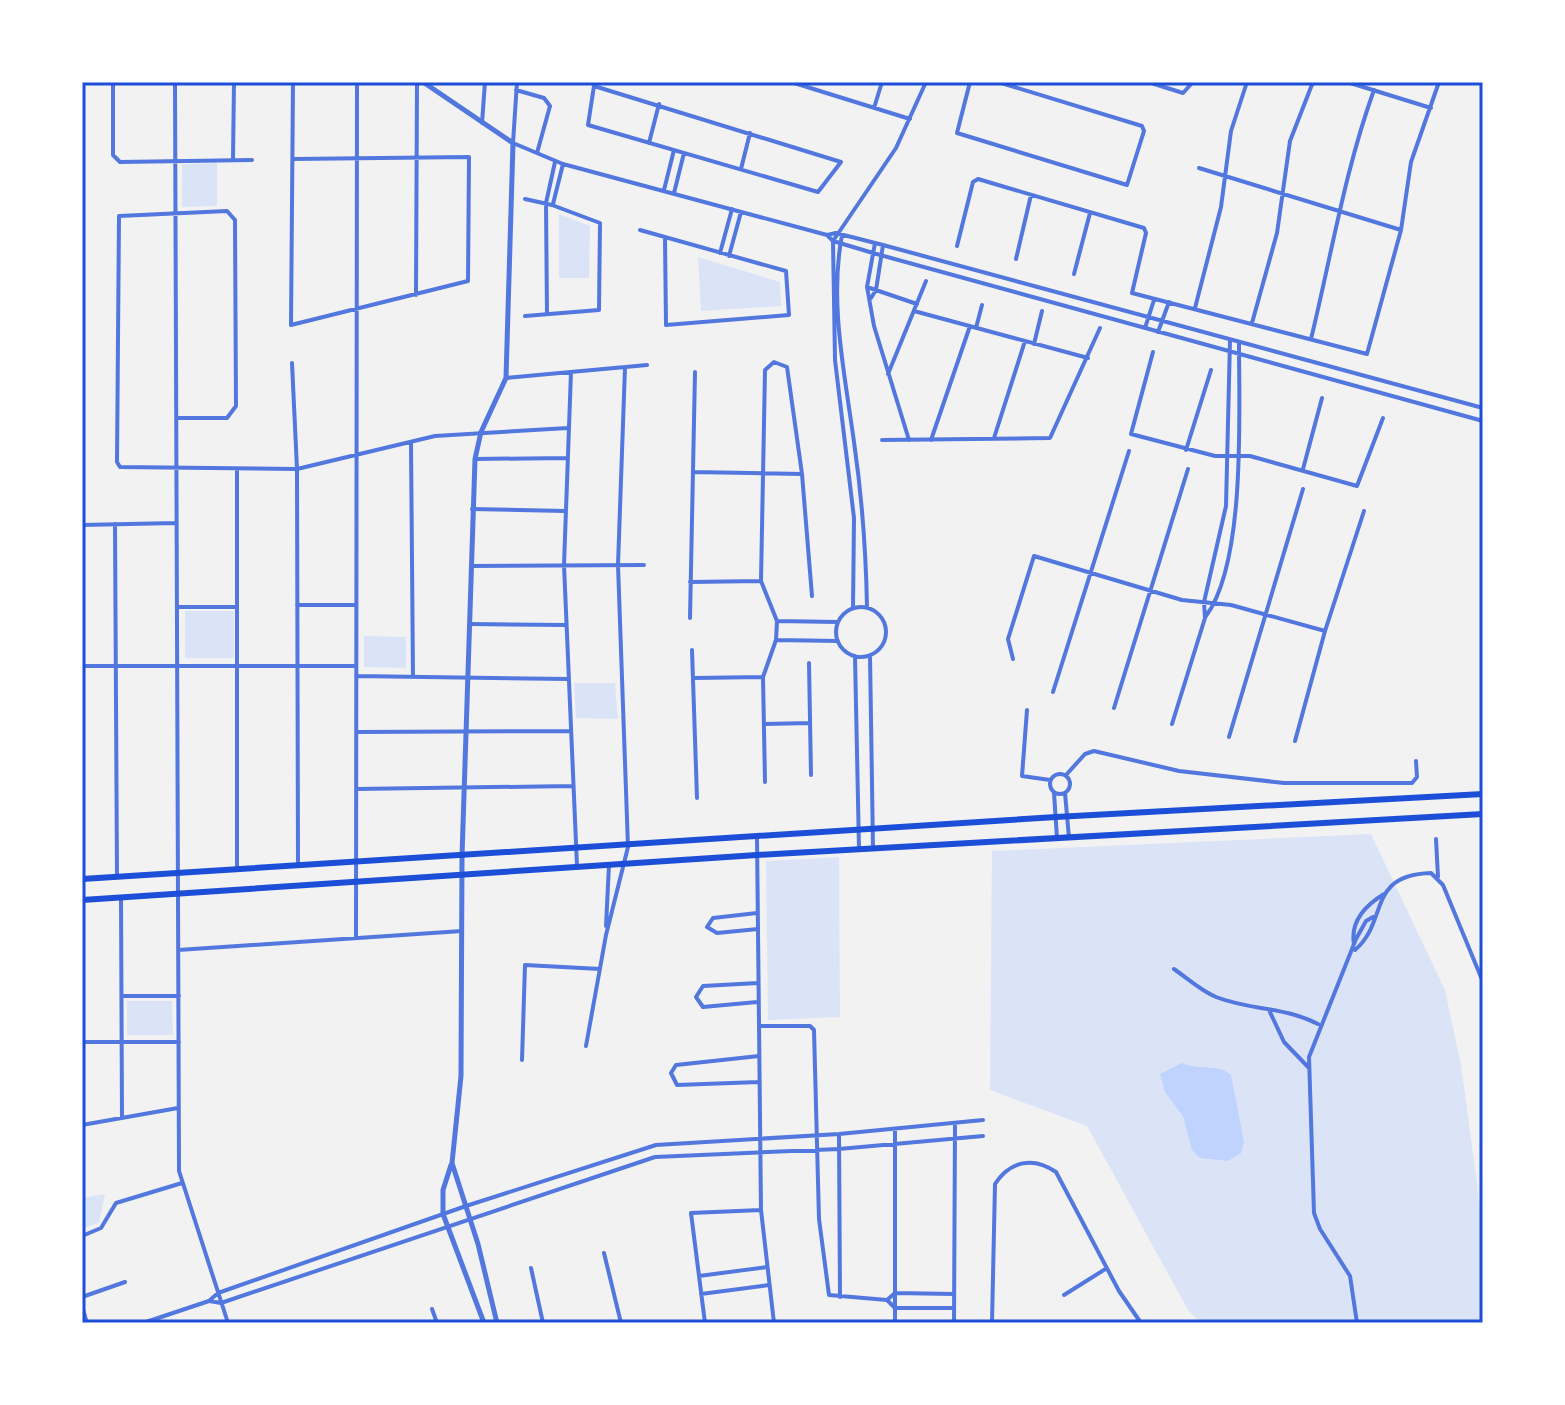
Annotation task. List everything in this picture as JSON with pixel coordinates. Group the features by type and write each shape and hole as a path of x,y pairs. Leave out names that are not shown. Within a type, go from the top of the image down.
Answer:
{"main road":[{"path":"82,879 628,847 1056,817 1483,794"},
{"path":"82,900 757,855 1483,814"}],"street":[{"path":"113,82 113,155 120,162 252,160"},
{"path":"175,82 177,873 182,1183 228,1323"},
{"path":"233,159 234,82"},
{"path":"293,82 291,325 463,284 470,277 467,156 293,159"},
{"path":"356,937 357,82"},
{"path":"420,82 513,143 563,164 827,235 842,234 1483,408"},
{"path":"416,295 420,82"},
{"path":"482,123 485,82"},
{"path":"484,1323 447,1227 443,1214 443,1190 452,1163 461,1076 462,856 475,459 481,432 506,378 517,82"},
{"path":"791,82 910,119"},
{"path":"874,108 882,82"},
{"path":"853,608 854,518 834,350 833,241 896,148 926,82"},
{"path":"970,82 957,133 1125,185 1144,131 1142,126 998,82"},
{"path":"1148,82 1183,93 1192,84"},
{"path":"1195,308 1225,176 1231,131 1247,82"},
{"path":"1252,323 1277,233 1290,141 1313,82"},
{"path":"1347,82 1431,108"},
{"path":"957,246 974,180 1146,229 1132,293 1368,353 1401,230 1411,162 1439,82"},
{"path":"594,87 750,132 841,162 819,192 587,124 594,87"},
{"path":"516,90 544,98 550,106 537,153"},
{"path":"1311,339 1342,212 1353,150 1374,90"},
{"path":"649,143 659,104"},
{"path":"741,169 750,132"},
{"path":"664,190 674,150"},
{"path":"674,193 684,153"},
{"path":"547,314 548,212 555,161"},
{"path":"549,204 563,164"},
{"path":"1199,168 1401,230"},
{"path":"1016,259 1031,195"},
{"path":"525,199 549,204 600,223 599,310 525,316"},
{"path":"720,253 732,209"},
{"path":"176,418 227,418 236,406 235,220 227,211 123,215 117,219 117,462 120,467 297,469 435,436 568,428"},
{"path":"729,256 741,212"},
{"path":"1074,274 1090,213"},
{"path":"843,224 840,335 863,512 867,607"},
{"path":"640,230 786,271 789,315 666,325 665,238"},
{"path":"827,235 833,241 873,253 1483,421"},
{"path":"875,243 867,287 887,376 909,440"},
{"path":"870,300 876,290 883,245"},
{"path":"994,285 997,276"},
{"path":"887,376 926,281"},
{"path":"867,287 917,304"},
{"path":"1145,328 1154,299"},
{"path":"1158,332 1169,302"},
{"path":"976,328 982,305"},
{"path":"914,311 1088,358"},
{"path":"1034,344 1042,311"},
{"path":"931,440 970,326"},
{"path":"882,440 1053,435 1100,328"},
{"path":"1205,618 1204,602 1222,534 1228,455 1230,340"},
{"path":"994,438 1025,341"},
{"path":"1172,724 1205,618 1215,604 1235,526 1239,342"},
{"path":"1153,352 1130,431 1186,450 1237,455 1303,469 1358,486 1383,418"},
{"path":"765,782 763,677 776,640 777,621 761,581 765,370 768,365 780,362 787,367 802,474 812,596"},
{"path":"292,363 297,469 298,866"},
{"path":"506,378 647,365"},
{"path":"586,1046 606,935 628,847 618,565 625,367"},
{"path":"1186,450 1211,370"},
{"path":"571,372 564,565 577,867"},
{"path":"690,618 695,372"},
{"path":"1426,404 1429,394"},
{"path":"1303,469 1322,398"},
{"path":"411,443 413,677"},
{"path":"1053,692 1129,451"},
{"path":"475,459 566,458"},
{"path":"1114,708 1188,469"},
{"path":"237,470 237,869"},
{"path":"692,472 802,474"},
{"path":"1229,737 1303,489"},
{"path":"472,509 565,511"},
{"path":"1295,741 1325,631 1364,511"},
{"path":"82,525 176,523"},
{"path":"115,524 117,877"},
{"path":"1013,659 1008,639 1032,557 1182,600 1267,614 1325,631"},
{"path":"471,566 644,565"},
{"path":"690,582 761,581"},
{"path":"297,605 356,605"},
{"path":"177,607 237,607"},
{"path":"777,621 838,622 853,608 867,607 881,617 886,633 880,649 870,655 855,656 845,651 838,641 838,622"},
{"path":"470,624 566,625"},
{"path":"776,640 838,641"},
{"path":"692,650 697,798"},
{"path":"870,655 873,848"},
{"path":"855,656 859,849"},
{"path":"809,663 811,775"},
{"path":"82,666 356,666"},
{"path":"356,676 568,679"},
{"path":"693,678 763,677"},
{"path":"1027,710 1022,776 1050,780 1057,774 1066,775"},
{"path":"764,724 810,723"},
{"path":"356,732 571,731"},
{"path":"1066,775 1085,754 1094,751 1179,771 1320,786 1412,783 1417,777 1416,761"},
{"path":"1066,775 1070,782 1065,793 1069,838"},
{"path":"1050,780 1054,793 1057,838"},
{"path":"356,789 573,786"},
{"path":"1054,793 1065,793"},
{"path":"757,838 761,1210 774,1323"},
{"path":"1436,839 1438,877 1483,982"},
{"path":"606,935 609,865"},
{"path":"1355,950 1355,923 1372,901 1399,879 1410,875 1431,873 1438,877"},
{"path":"1357,1323 1350,1276 1320,1229 1314,1213 1310,1049 1355,950 1369,933 1384,894"},
{"path":"121,897 122,1118"},
{"path":"757,913 713,918 707,927 717,933 758,929"},
{"path":"178,950 462,931"},
{"path":"522,1060 525,965 600,969"},
{"path":"1174,969 1211,995 1269,1010 1290,1011 1319,1025"},
{"path":"758,983 703,986 696,997 703,1007 758,1002"},
{"path":"122,996 179,996"},
{"path":"1269,1010 1284,1042 1309,1068"},
{"path":"759,1026 813,1028 820,1231 830,1296 887,1300 895,1308 954,1308"},
{"path":"82,1042 179,1042"},
{"path":"759,1056 676,1065 671,1073 677,1085 759,1082"},
{"path":"82,1125 179,1108"},
{"path":"143,1323 209,1301 218,1293 466,1206 656,1145 818,1136 983,1120"},
{"path":"954,1323 955,1124"},
{"path":"895,1129 895,1323"},
{"path":"839,1134 840,1297"},
{"path":"209,1301 221,1303 655,1157 760,1150 839,1149 983,1136"},
{"path":"452,1163 497,1323"},
{"path":"992,1323 994,1197 1002,1173 1014,1165 1043,1163 1056,1172 1107,1268 1141,1323"},
{"path":"82,1236 101,1228 116,1203 182,1183"},
{"path":"705,1323 691,1215 761,1210"},
{"path":"604,1253 621,1323"},
{"path":"699,1276 767,1267"},
{"path":"531,1268 543,1323"},
{"path":"1064,1295 1107,1268"},
{"path":"82,1297 125,1282"},
{"path":"701,1294 769,1285"},
{"path":"887,1300 895,1293 954,1294"},
{"path":"82,1306 87,1323"},
{"path":"432,1309 437,1323"}],"shaded area":[{"path":"217,163 217,206 182,207 182,164"},
{"path":"559,214 590,226 589,278 559,278"},
{"path":"698,257 780,282 781,306 701,311"},
{"path":"185,611 234,611 234,658 185,658"},
{"path":"364,636 406,637 406,668 364,667"},
{"path":"574,683 615,683 618,719 576,718"},
{"path":"1371,834 1445,990 1461,1065 1477,1183 1483,1241 1483,1323 1201,1323 1188,1310 1087,1126 990,1090 992,851"},
{"path":"839,857 840,1017 768,1020 766,861"},
{"path":"127,1001 172,1001 173,1035 127,1035"},
{"path":"105,1194 99,1223 82,1228 82,1198"}],"water":[{"path":"1182,1063 1220,1069 1231,1075 1244,1142 1241,1153 1228,1161 1200,1158 1192,1150 1183,1116 1165,1092 1160,1074"}]}
